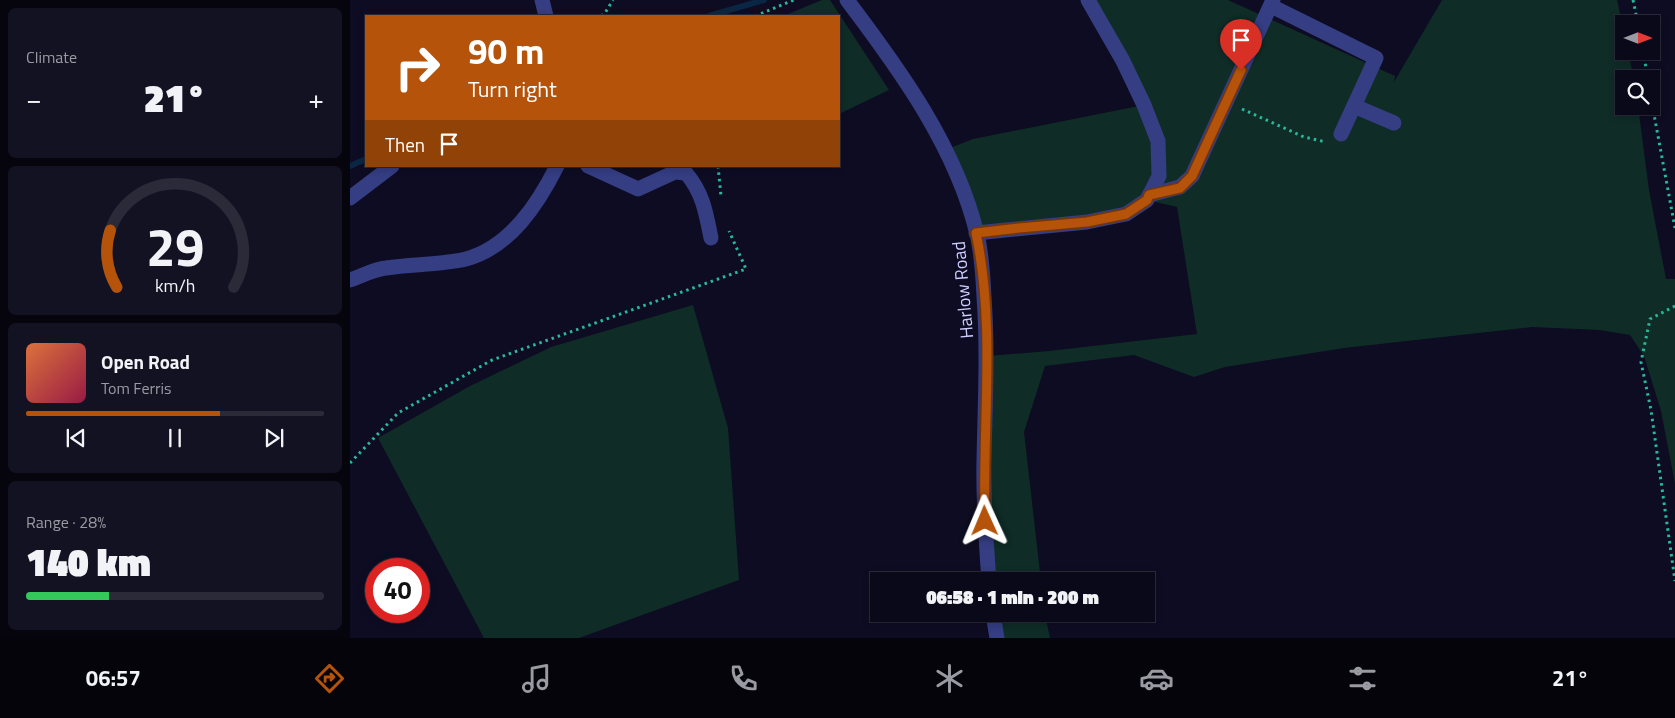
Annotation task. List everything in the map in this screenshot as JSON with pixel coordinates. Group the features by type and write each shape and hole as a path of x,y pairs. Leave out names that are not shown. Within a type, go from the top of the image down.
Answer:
{"street":[{"path":"542,0 546,15"},
{"name":"Harlow Road","path":"847,0 891,60 942,144 968,205 976,233 982,262 986,332 987,381 984,462 988,572"},
{"path":"976,233 1087,222 1126,214 1147,200 1159,176 1158,141 1144,105 1088,0"},
{"path":"1149,195 1180,188 1192,176 1272,3 1376,58 1341,134"},
{"path":"1354,106 1394,122"},
{"path":"350,198 391,167"},
{"path":"350,280 385,268 467,258 495,246 526,217 545,190 556,167"},
{"path":"590,167 638,189 675,172 686,174 696,185 705,206 711,238"},
{"path":"994,622 997,638"}],"path":[{"path":"602,15 612,0"},
{"path":"757,15 794,0"},
{"path":"1633,0 1636,15"},
{"path":"1226,102 1304,137 1331,143 1341,134"},
{"path":"1654,115 1675,228"},
{"path":"718,167 721,205"},
{"path":"350,463 398,412 492,360 746,269 726,224"},
{"path":"1675,306 1650,319 1641,362 1651,410 1675,581"}],"green space":[{"path":"822,0 830,0 840,15 785,15"},
{"path":"1088,0 1228,0 1395,76 1394,82 1442,0 1617,0 1620,15 1615,15 1615,60 1630,60 1632,70 1615,70 1615,115 1639,115 1649,190 1666,279 1675,279 1675,484 1661,411 1644,356 1630,335 1600,330 1532,327 1344,348 1225,367 1194,377 1134,355 1045,366 1024,432 1040,572 989,572 987,356 1197,334 1177,207 1147,200 1126,214 983,238 950,148 973,139 1144,105"},
{"path":"840,15 889,90 840,114"},
{"path":"693,305 728,428 739,580 579,638 484,638 378,438 470,386 551,347"},
{"path":"997,622 1047,622 1050,638 1000,638"}],"waterway":[{"path":"712,15 764,0"},
{"path":"350,166 365,159"}],"route":[{"path":"985,521 984,462 987,356 982,262 976,233 1087,222 1126,214 1147,200 1149,195 1180,188 1192,176 1241,70"}]}
